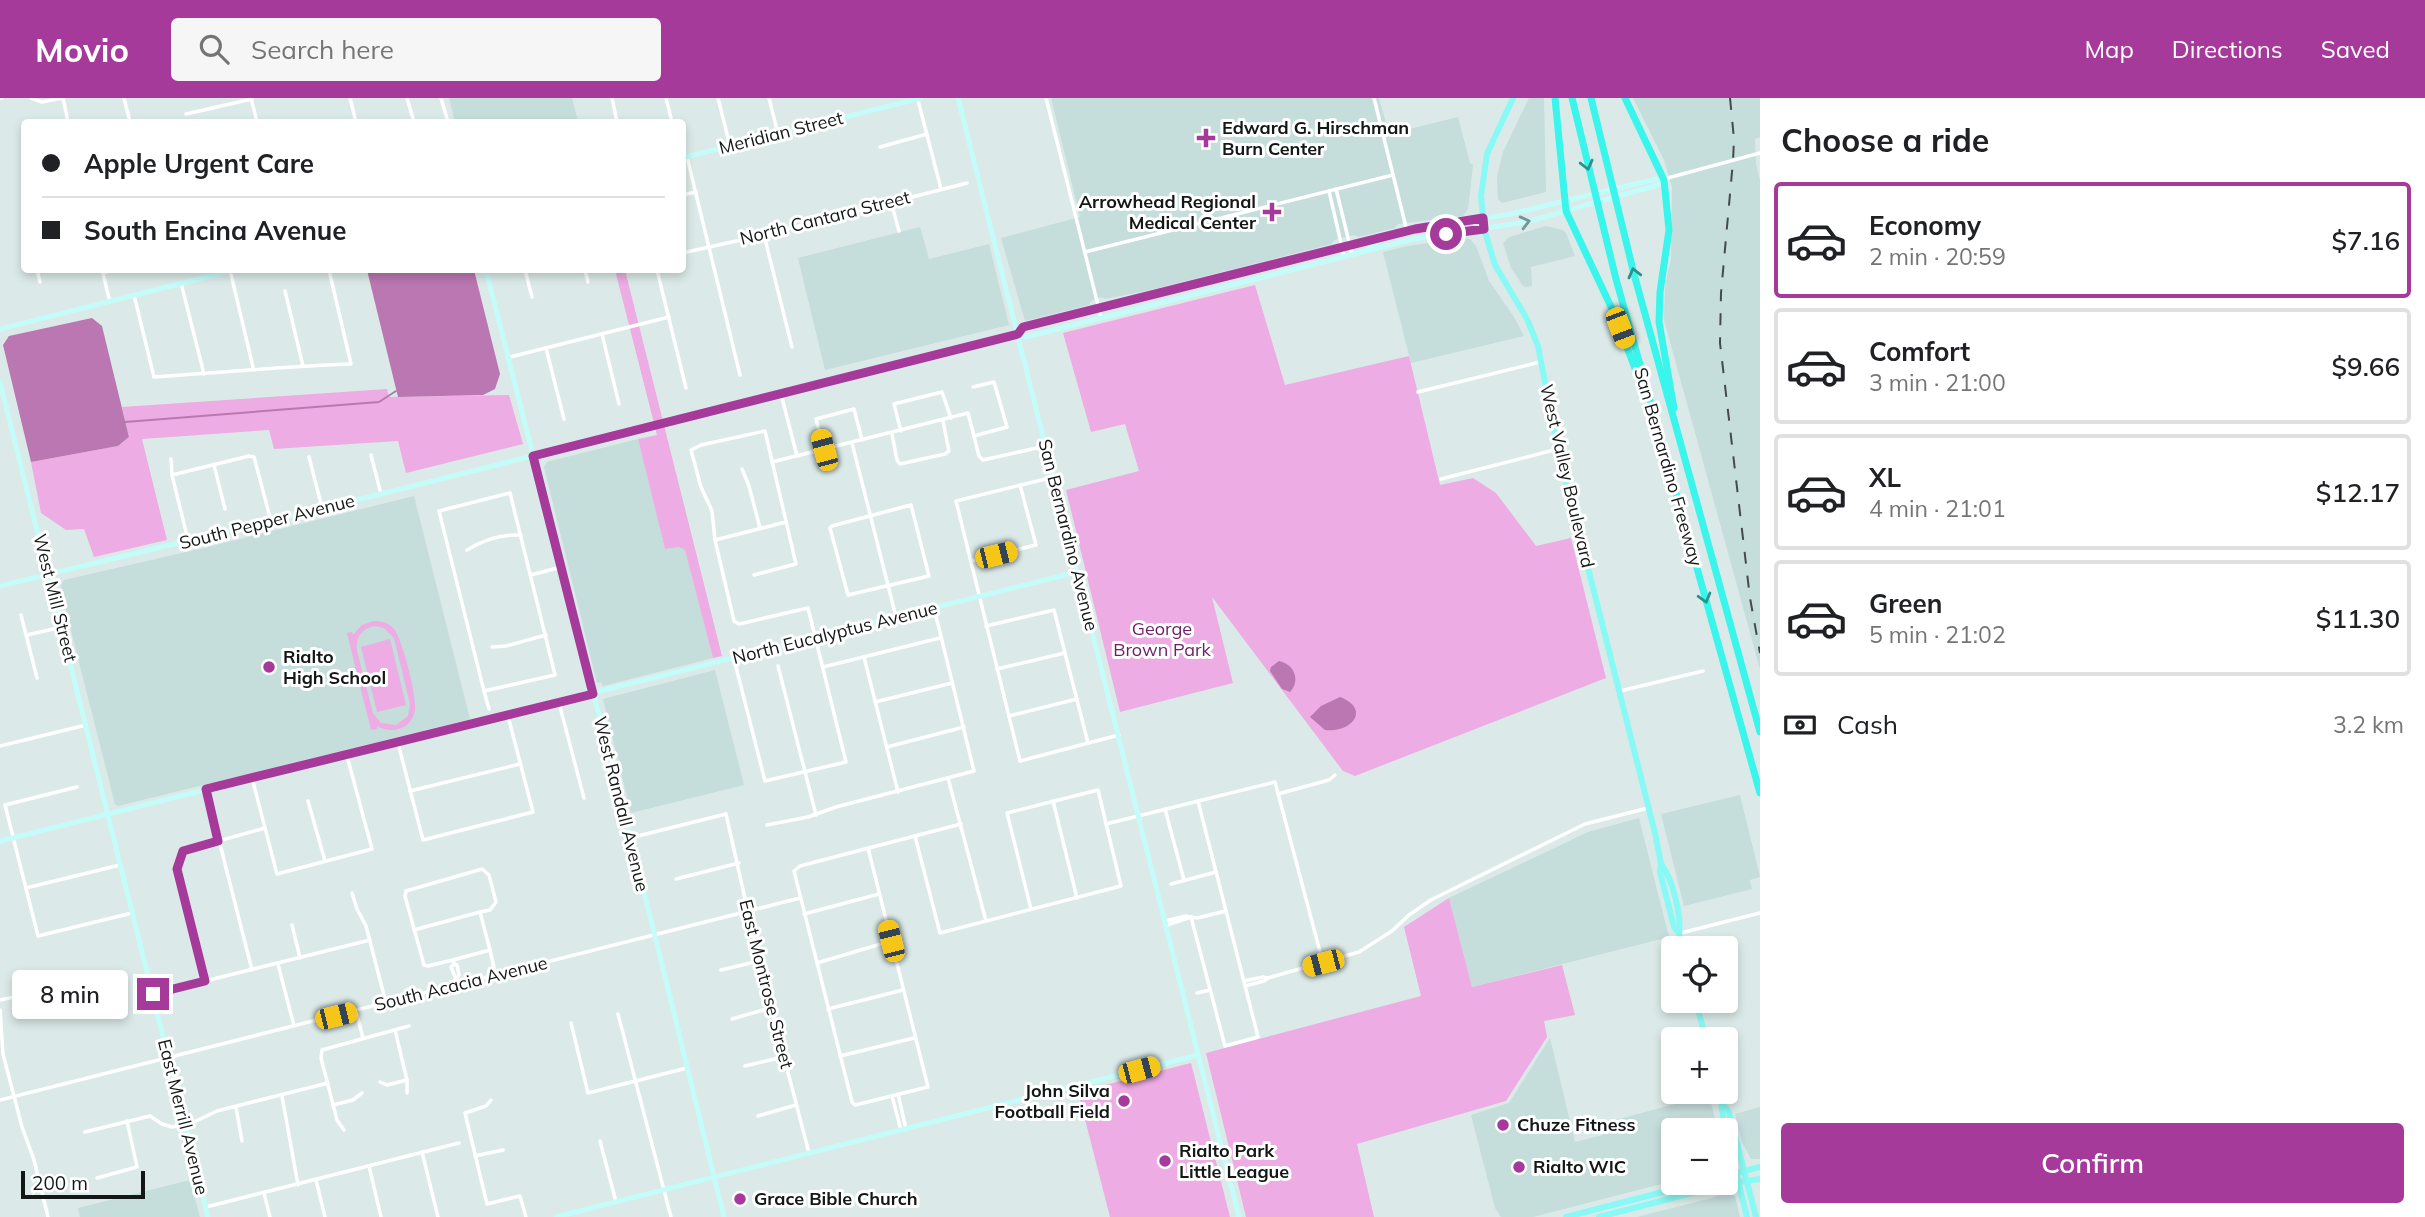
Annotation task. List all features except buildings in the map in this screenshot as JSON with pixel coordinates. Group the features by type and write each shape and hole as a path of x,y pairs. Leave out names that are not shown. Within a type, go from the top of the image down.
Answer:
{"highway":[{"path":"1555,98 1565,206 1614,312 1653,416"},
{"name":"San Bernardino Freeway","path":"1572,98 1612,267 1760,793"},
{"name":"San Bernardino Freeway","path":"1591,98 1634,274 1760,732"},
{"path":"1625,98 1664,180 1669,230 1660,292 1659,322 1683,457"}],"main road":[{"name":"Meridian Street","path":"686,158 919,98"},
{"name":"San Bernardino Avenue","path":"958,98 1239,1217"},
{"name":"West Valley Boulevard","path":"1513,98 1487,154 1481,196 1484,229 1495,265 1527,321 1542,361 1558,449 1661,864 1672,888 1681,924 1680,936"},
{"path":"1565,206 1526,222 1421,238 1026,337 1018,334 1023,327 1407,230 1581,203 1628,191 1656,179 1664,180"},
{"path":"1368,250 1384,236"},
{"path":"0,329 220,273"},
{"name":"West Randall Avenue","path":"487,273 724,1217"},
{"name":"South Pepper Avenue","path":"0,586 189,542 1018,334"},
{"name":"West Mill Street","path":"0,383 108,814"},
{"name":"North Eucalyptus Avenue","path":"0,841 1077,572"},
{"name":"East Merrill Avenue","path":"108,814 208,1217"},
{"path":"560,1216 1198,1055"},
{"path":"1723,1104 1729,1112 1756,1217"},
{"path":"1738,1178 1760,1167"},
{"path":"1746,1176 1760,1179"},
{"path":"1738,1185 1747,1217"},
{"path":"1566,1217 1661,1193"},
{"path":"1599,1217 1676,1195"}],"street":[{"path":"31,98 41,102 63,98 67,119"},
{"path":"124,98 129,119"},
{"path":"186,114 252,98 256,119"},
{"path":"350,98 355,119"},
{"path":"407,98 413,119"},
{"path":"441,98 447,119"},
{"path":"612,98 616,119"},
{"path":"666,98 671,119"},
{"path":"718,98 730,146"},
{"path":"769,98 778,134"},
{"path":"919,98 941,189"},
{"path":"1046,98 1101,317"},
{"path":"1374,98 1407,230"},
{"path":"880,147 927,134"},
{"path":"1664,180 1760,153"},
{"path":"686,161 710,246 740,375"},
{"path":"1085,252 1393,175"},
{"name":"North Cantara Street","path":"686,252 967,183"},
{"path":"1336,189 1353,254"},
{"path":"1329,191 1344,256"},
{"path":"686,194 696,192"},
{"path":"891,202 899,231"},
{"path":"764,235 792,347"},
{"path":"38,273 40,282"},
{"path":"103,273 110,302"},
{"path":"233,273 254,368"},
{"path":"134,295 154,377 237,372 254,368 351,364 329,273"},
{"path":"526,273 532,297"},
{"path":"586,273 588,282"},
{"path":"657,273 686,388"},
{"path":"181,283 204,374"},
{"path":"285,291 303,366"},
{"path":"510,357 669,317"},
{"path":"602,334 619,404"},
{"path":"546,348 564,419"},
{"path":"1418,392 1542,361"},
{"path":"973,387 994,382 1007,427 974,436"},
{"path":"901,431 894,404 942,392 951,418"},
{"path":"781,394 797,456"},
{"path":"824,450 816,419 854,409 862,440"},
{"path":"772,462 968,414 979,456 983,460 1046,446"},
{"path":"892,434 897,460 901,464 945,454 949,451 943,421"},
{"path":"734,659 765,781 846,762 808,608 739,624 734,621 715,540 712,511 701,487 691,450 701,445 765,430 796,564 754,575"},
{"path":"852,443 896,618"},
{"path":"1441,479 1558,449"},
{"path":"371,455 381,494"},
{"path":"172,475 254,457 271,521"},
{"path":"309,457 322,508"},
{"path":"171,459 172,475 189,542"},
{"path":"214,465 225,509"},
{"path":"742,469 760,528"},
{"path":"1054,477 956,501 997,670 1020,761 1119,735"},
{"path":"971,561 1036,545 1020,485"},
{"path":"484,691 555,675 510,493 439,512 488,709"},
{"path":"911,505 929,576 852,596 845,592 830,528 870,516 911,505"},
{"path":"715,540 786,522"},
{"path":"467,550 480,542 498,537 521,535"},
{"path":"531,575 561,568"},
{"path":"766,825 816,815 836,807 974,771 934,608"},
{"path":"986,626 1054,610 1088,743"},
{"path":"21,615 37,678"},
{"path":"27,635 62,627"},
{"path":"492,647 516,644 532,637 546,635"},
{"path":"823,667 940,637"},
{"path":"997,670 1065,653"},
{"path":"864,657 898,792"},
{"path":"778,666 816,815"},
{"path":"1618,691 1703,671"},
{"path":"875,702 952,683"},
{"path":"1009,716 1077,699"},
{"path":"559,703 584,798"},
{"path":"398,743 423,840 533,812 508,716"},
{"path":"0,746 86,725"},
{"path":"887,747 964,727"},
{"path":"252,777 277,874 372,849 347,756"},
{"path":"410,791 520,764"},
{"path":"1278,794 1329,780 1335,775"},
{"path":"948,778 986,921"},
{"path":"1106,824 1275,782 1323,963"},
{"path":"77,787 2,803 38,936 132,913"},
{"path":"206,789 252,970"},
{"path":"915,836 940,933 1121,886 1098,790 1007,813 1031,909"},
{"path":"1191,917 1224,1046 1258,1037 1198,800"},
{"path":"309,801 325,861"},
{"path":"1053,801 1077,898"},
{"path":"1245,984 1366,949 1431,900 1593,821 1648,807"},
{"path":"1165,809 1184,880"},
{"name":"East Montrose Street","path":"630,838 726,814 770,1008 808,1153"},
{"path":"868,848 928,1087 855,1105 840,1056 794,870 800,866 868,848 961,824"},
{"path":"205,981 177,869 183,851 265,828"},
{"path":"676,879 739,863"},
{"path":"26,888 120,865"},
{"path":"414,930 490,910 496,902 489,875 482,869 406,891 405,896 414,930 424,965 453,962 490,950"},
{"path":"1171,884 1216,872"},
{"path":"352,894 370,940 386,1003"},
{"path":"804,914 879,894"},
{"name":"South Acacia Avenue","path":"0,1100 800,898"},
{"path":"1165,923 1226,911"},
{"path":"480,912 494,968"},
{"path":"1679,933 1760,913"},
{"path":"292,925 300,958"},
{"path":"153,994 370,940"},
{"path":"817,963 891,941"},
{"path":"721,970 759,961"},
{"path":"453,962 451,967 455,971 458,985"},
{"path":"278,963 294,1026"},
{"path":"0,1000 83,982"},
{"path":"828,1009 903,990"},
{"path":"1197,993 1210,990"},
{"path":"732,1019 770,1008"},
{"path":"0,1010 2,1054 48,1217"},
{"path":"356,1011 363,1038"},
{"path":"618,1014 671,1217"},
{"path":"570,1023 588,1093 687,1068"},
{"path":"344,1130 337,1120 320,1053 322,1049 409,1026"},
{"path":"395,1030 408,1093"},
{"path":"840,1056 914,1038"},
{"path":"745,1066 783,1057"},
{"path":"380,1082 387,1085 407,1080"},
{"path":"85,1132 150,1116 172,1127 217,1111 328,1083"},
{"path":"333,1105 353,1100 362,1093"},
{"path":"895,1095 903,1129"},
{"path":"282,1096 298,1185"},
{"path":"491,1100 486,1106 465,1113 487,1204 520,1196 526,1217"},
{"path":"758,1116 796,1105"},
{"path":"236,1107 242,1141"},
{"path":"97,1178 137,1167 127,1121"},
{"path":"600,1141 616,1202"},
{"path":"206,1207 459,1143"},
{"path":"475,1156 503,1150"},
{"path":"422,1152 438,1217"},
{"path":"369,1166 381,1217"},
{"path":"316,1180 325,1217"},
{"path":"264,1193 270,1217"}],"shaded area":[{"path":"449,98 572,98 577,119 454,119"},
{"name":"Arrowhead Regional Medical Center","path":"1051,98 1379,98 1389,134 1458,117 1470,163 1473,165 1468,209 1463,216 1398,224 1395,228 1334,240 1332,244 1146,291 1105,299 1101,297 1091,301 1089,305 1025,321 1001,238 1080,217"},
{"path":"1529,98 1544,98 1546,192 1502,203 1498,199 1497,176 1503,152"},
{"path":"1633,98 1760,98 1760,137 1755,139 1760,180 1760,669 1664,320 1665,287 1671,258 1672,187 1664,160"},
{"path":"1546,226 1566,233 1575,256 1531,267 1532,286 1523,286 1511,268 1503,243 1509,237"},
{"path":"920,227 929,259 989,244 1009,325 825,370 798,258"},
{"path":"1470,239 1476,246 1489,281 1524,336 1411,363 1383,252"},
{"path":"368,273 475,273 500,374 495,389 483,395 398,397"},
{"path":"92,318 102,326 129,437 118,446 31,462 3,345 9,336"},
{"path":"638,439 665,549 679,547 685,550 713,658 603,686 601,682 597,683 544,467 547,462"},
{"name":"Rialto High School","path":"414,496 470,719 118,806 115,804 67,615 61,585 64,580"},
{"path":"1279,661 1289,665 1294,673 1295,683 1290,692 1282,689 1270,671"},
{"path":"715,670 744,785 631,813 603,699"},
{"path":"1340,697 1355,708 1354,719 1343,728 1325,730 1310,717 1321,706"},
{"path":"1740,795 1760,877 1750,880 1752,889 1684,906 1661,814"},
{"path":"1639,818 1669,936 1472,987 1449,898 1588,832"},
{"path":"1550,1038 1575,1142 1603,1135 1600,1124 1675,1104 1711,1104 1715,1118 1661,1118 1661,1184 1533,1217 1501,1217 1495,1208 1471,1115 1509,1103"},
{"path":"1760,1107 1760,1159 1751,1159 1742,1142 1735,1114"},
{"path":"190,1180 200,1217 80,1217 78,1208"},
{"path":"1720,1195 1735,1196 1740,1217 1637,1217"}],"green space":[{"path":"616,273 626,273 722,656 713,658 685,550 679,547 665,549 638,439 657,435"},
{"name":"George Brown Park","path":"1255,285 1285,385 1409,356 1440,485 1473,478 1496,493 1536,546 1571,538 1606,678 1355,776 1343,771 1212,597 1233,683 1120,712 1066,490 1139,471 1125,424 1091,432 1063,333"},
{"path":"387,389 389,397 509,395 523,444 406,473 398,441 274,449 269,430 142,439 167,540 94,557 84,529 66,530 41,513 31,462 118,446 129,437 122,407"},
{"path":"374,621 388,624 394,629 401,644 415,703 413,717 406,726 389,730 377,726 377,729 371,730 347,633 352,632 353,635 362,625","holes":["374,626 384,628 394,638 410,704 408,716 396,725 381,723 373,713 357,651 357,642 362,632"]},
{"path":"390,639 406,705 377,712 361,647"},
{"path":"1449,898 1472,987 1562,965 1575,1015 1544,1021 1547,1037 1506,1101 1357,1144 1374,1217 1246,1217 1206,1053 1421,996 1404,927"},
{"path":"1191,1063 1230,1217 1110,1217 1078,1092"}],"waterway":[{"path":"125,422 379,402 396,391"}],"railway":[{"path":"1730,98 1734,139 1721,293 1720,343 1750,598 1760,653"}],"place":[{"name":"Edward G. Hirschman Burn Center","path":"1206,138"},
{"name":"Arrowhead Regional Medical Center","path":"1272,212"},
{"name":"Rialto High School","path":"269,667"},
{"name":"John Silva Football Field","path":"1124,1101"},
{"name":"Chuze Fitness","path":"1503,1125"},
{"name":"Rialto Park Little League","path":"1165,1161"},
{"name":"Rialto WIC","path":"1519,1167"},
{"name":"Grace Bible Church","path":"740,1199"}],"route":[{"path":"153,994 205,981 177,869 183,851 218,841 206,789 593,694 533,456 1018,334 1023,327 1336,248 1415,229 1483,218 1484,229 1446,234"}]}
